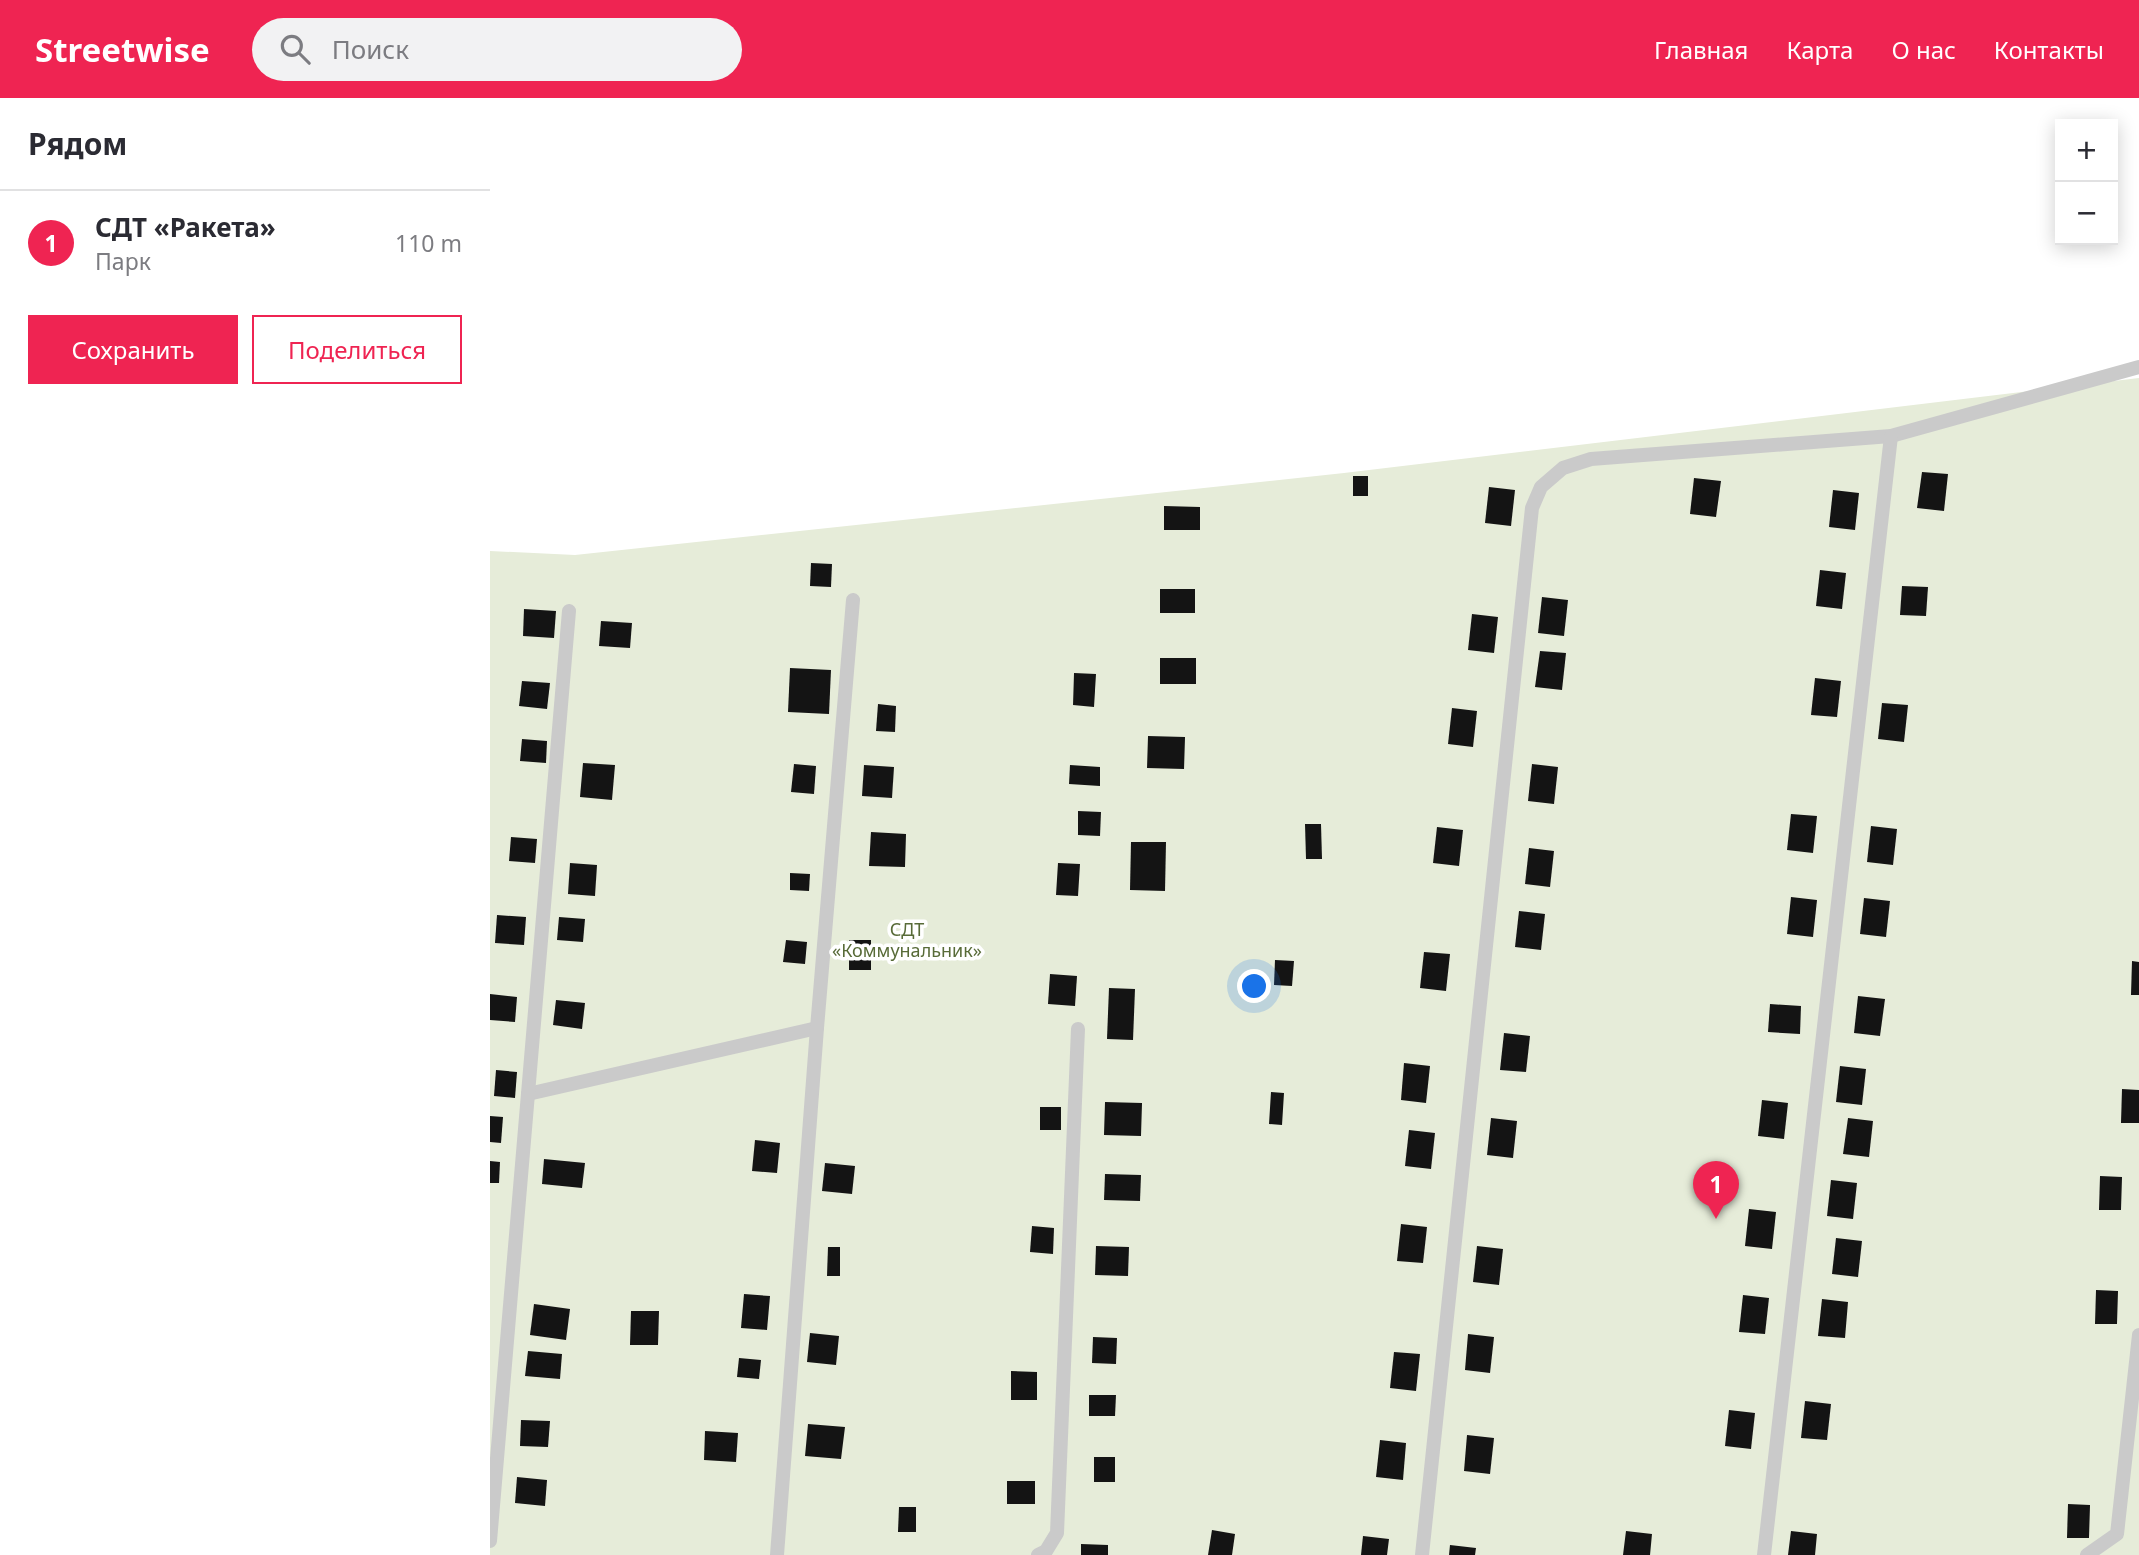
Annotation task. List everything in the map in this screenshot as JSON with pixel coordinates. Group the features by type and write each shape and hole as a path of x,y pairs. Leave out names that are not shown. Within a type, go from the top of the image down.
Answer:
{"lane":[{"path":"1422,1555 1532,508 1541,487 1563,467 1591,458 1891,436 2139,368"},
{"path":"1764,1555 1891,436"},
{"path":"777,1555 853,600"},
{"path":"490,1541 569,611"},
{"path":"528,1094 817,1028"},
{"path":"1038,1555 1046,1551 1057,1533 1078,1029"},
{"path":"2087,1555 2117,1534 2139,1335"}],"green space":[{"name":"СДТ «Коммунальник»","path":"2139,378 2139,1555 490,1555 490,551 575,555 1344,473"}],"building":[{"path":"1922,472 1948,474 1944,511 1917,508"},
{"path":"1353,476 1368,476 1368,496 1353,496"},
{"path":"1694,478 1721,481 1716,517 1690,514"},
{"path":"1489,487 1515,490 1511,526 1485,523"},
{"path":"1833,490 1859,493 1855,530 1829,527"},
{"path":"1164,506 1200,507 1200,530 1164,530"},
{"path":"811,563 832,564 831,587 810,586"},
{"path":"1820,570 1846,573 1842,609 1816,606"},
{"path":"1902,586 1928,587 1926,616 1900,615"},
{"path":"1160,589 1195,589 1195,613 1160,613"},
{"path":"1542,597 1568,600 1564,636 1538,633"},
{"path":"524,609 556,611 554,638 523,636"},
{"path":"1472,614 1498,617 1494,653 1468,650"},
{"path":"601,621 632,623 630,648 599,646"},
{"path":"1540,651 1566,653 1562,690 1535,687"},
{"path":"1160,658 1196,658 1196,684 1160,684"},
{"path":"790,668 831,670 829,714 788,712"},
{"path":"1074,673 1096,674 1094,707 1073,705"},
{"path":"1815,678 1841,681 1837,717 1811,715"},
{"path":"522,681 550,683 547,709 519,706"},
{"path":"1882,703 1908,705 1904,742 1878,739"},
{"path":"878,704 896,706 895,732 876,731"},
{"path":"1452,708 1477,711 1473,747 1448,744"},
{"path":"1148,736 1185,737 1184,769 1147,768"},
{"path":"522,739 547,741 546,763 520,761"},
{"path":"583,763 615,765 612,800 580,797"},
{"path":"794,764 816,766 814,794 791,792"},
{"path":"1532,764 1558,767 1554,804 1528,801"},
{"path":"864,765 894,767 892,798 862,796"},
{"path":"1070,765 1100,767 1100,786 1069,784"},
{"path":"1078,811 1101,812 1100,836 1078,835"},
{"path":"1791,814 1817,816 1813,853 1787,850"},
{"path":"1305,824 1321,824 1322,859 1306,859"},
{"path":"1871,826 1897,829 1893,865 1867,862"},
{"path":"1437,827 1463,830 1459,866 1433,863"},
{"path":"871,832 906,834 905,867 869,866"},
{"path":"511,837 537,839 535,863 509,861"},
{"path":"1131,842 1166,842 1165,891 1130,890"},
{"path":"1529,848 1554,851 1550,887 1525,884"},
{"path":"570,863 597,865 595,896 568,894"},
{"path":"1058,863 1080,864 1078,896 1056,895"},
{"path":"790,873 810,874 809,891 790,890"},
{"path":"1791,897 1817,900 1813,937 1787,934"},
{"path":"1864,898 1890,901 1886,937 1860,934"},
{"path":"1519,911 1545,914 1541,950 1515,947"},
{"path":"497,915 526,917 524,945 495,943"},
{"path":"559,917 585,919 583,942 557,940"},
{"path":"786,940 807,942 805,964 783,962"},
{"path":"849,940 871,940 871,970 849,970"},
{"path":"1424,952 1450,954 1446,991 1420,988"},
{"path":"1275,960 1294,961 1292,986 1274,985"},
{"path":"2132,961 2139,962 2139,995 2131,995"},
{"path":"1050,974 1077,976 1075,1006 1048,1004"},
{"path":"1109,988 1135,989 1133,1040 1107,1039"},
{"path":"490,994 517,997 515,1022 490,1020"},
{"path":"1858,996 1885,999 1880,1036 1854,1033"},
{"path":"556,1000 585,1003 582,1029 553,1025"},
{"path":"1770,1004 1801,1006 1800,1034 1768,1032"},
{"path":"1504,1033 1530,1036 1526,1072 1500,1070"},
{"path":"1404,1063 1430,1066 1426,1103 1401,1100"},
{"path":"1840,1066 1866,1069 1862,1105 1836,1102"},
{"path":"496,1070 517,1072 515,1098 494,1096"},
{"path":"2122,1089 2139,1090 2139,1123 2121,1123"},
{"path":"1271,1092 1284,1093 1282,1125 1269,1124"},
{"path":"1762,1100 1788,1103 1784,1139 1758,1136"},
{"path":"1105,1102 1142,1103 1141,1136 1104,1135"},
{"path":"1040,1107 1061,1107 1061,1130 1040,1130"},
{"path":"490,1116 503,1117 501,1143 490,1142"},
{"path":"1491,1118 1517,1121 1513,1158 1487,1155"},
{"path":"1848,1118 1873,1121 1869,1157 1843,1154"},
{"path":"1409,1130 1435,1133 1431,1169 1405,1166"},
{"path":"755,1140 780,1143 777,1173 752,1171"},
{"path":"544,1159 585,1163 582,1188 542,1184"},
{"path":"490,1161 500,1162 499,1183 490,1183"},
{"path":"825,1163 855,1166 852,1194 822,1191"},
{"path":"1105,1174 1141,1175 1140,1201 1104,1200"},
{"path":"2100,1176 2122,1177 2121,1210 2099,1210"},
{"path":"1831,1180 1857,1183 1853,1219 1827,1216"},
{"path":"1749,1209 1776,1212 1772,1249 1745,1246"},
{"path":"1401,1224 1427,1227 1423,1263 1397,1261"},
{"path":"1032,1226 1054,1228 1053,1254 1030,1252"},
{"path":"1836,1238 1862,1241 1858,1277 1832,1274"},
{"path":"1096,1246 1129,1247 1128,1276 1095,1275"},
{"path":"1477,1246 1503,1249 1499,1285 1473,1282"},
{"path":"828,1247 840,1247 840,1276 827,1276"},
{"path":"2096,1290 2118,1291 2117,1324 2095,1324"},
{"path":"744,1294 770,1296 767,1330 741,1328"},
{"path":"1743,1295 1769,1298 1765,1334 1739,1332"},
{"path":"1822,1299 1848,1302 1845,1338 1818,1336"},
{"path":"534,1304 570,1309 566,1340 530,1335"},
{"path":"631,1311 659,1311 658,1345 630,1345"},
{"path":"810,1333 839,1336 836,1365 807,1362"},
{"path":"1468,1334 1494,1337 1490,1373 1465,1370"},
{"path":"1093,1337 1117,1338 1116,1364 1092,1363"},
{"path":"528,1351 562,1354 560,1379 525,1376"},
{"path":"1394,1352 1420,1354 1416,1391 1390,1388"},
{"path":"739,1358 761,1360 759,1379 737,1377"},
{"path":"1011,1371 1037,1372 1037,1400 1011,1400"},
{"path":"1089,1395 1116,1395 1115,1416 1089,1416"},
{"path":"1805,1401 1831,1404 1827,1440 1801,1438"},
{"path":"1729,1410 1755,1413 1751,1449 1725,1446"},
{"path":"521,1420 550,1421 548,1447 520,1446"},
{"path":"808,1424 845,1427 841,1459 805,1456"},
{"path":"705,1431 738,1433 736,1462 704,1460"},
{"path":"1467,1435 1494,1438 1490,1474 1464,1471"},
{"path":"1380,1440 1406,1443 1403,1480 1376,1477"},
{"path":"1094,1457 1115,1457 1115,1482 1094,1482"},
{"path":"517,1477 547,1480 545,1506 515,1503"},
{"path":"1007,1481 1035,1481 1035,1504 1007,1504"},
{"path":"2068,1504 2090,1505 2089,1538 2067,1538"},
{"path":"899,1507 916,1507 916,1532 898,1532"},
{"path":"1212,1530 1235,1534 1232,1555 1208,1555"},
{"path":"1626,1531 1652,1534 1650,1555 1623,1555"},
{"path":"1791,1531 1817,1534 1815,1555 1788,1555"},
{"path":"1363,1536 1389,1539 1387,1555 1361,1555"},
{"path":"1081,1544 1108,1545 1108,1555 1081,1555"},
{"path":"1450,1545 1476,1548 1475,1555 1449,1555"}],"place":[{"name":"СДТ «Ракета»","path":"1716,1219"}]}
